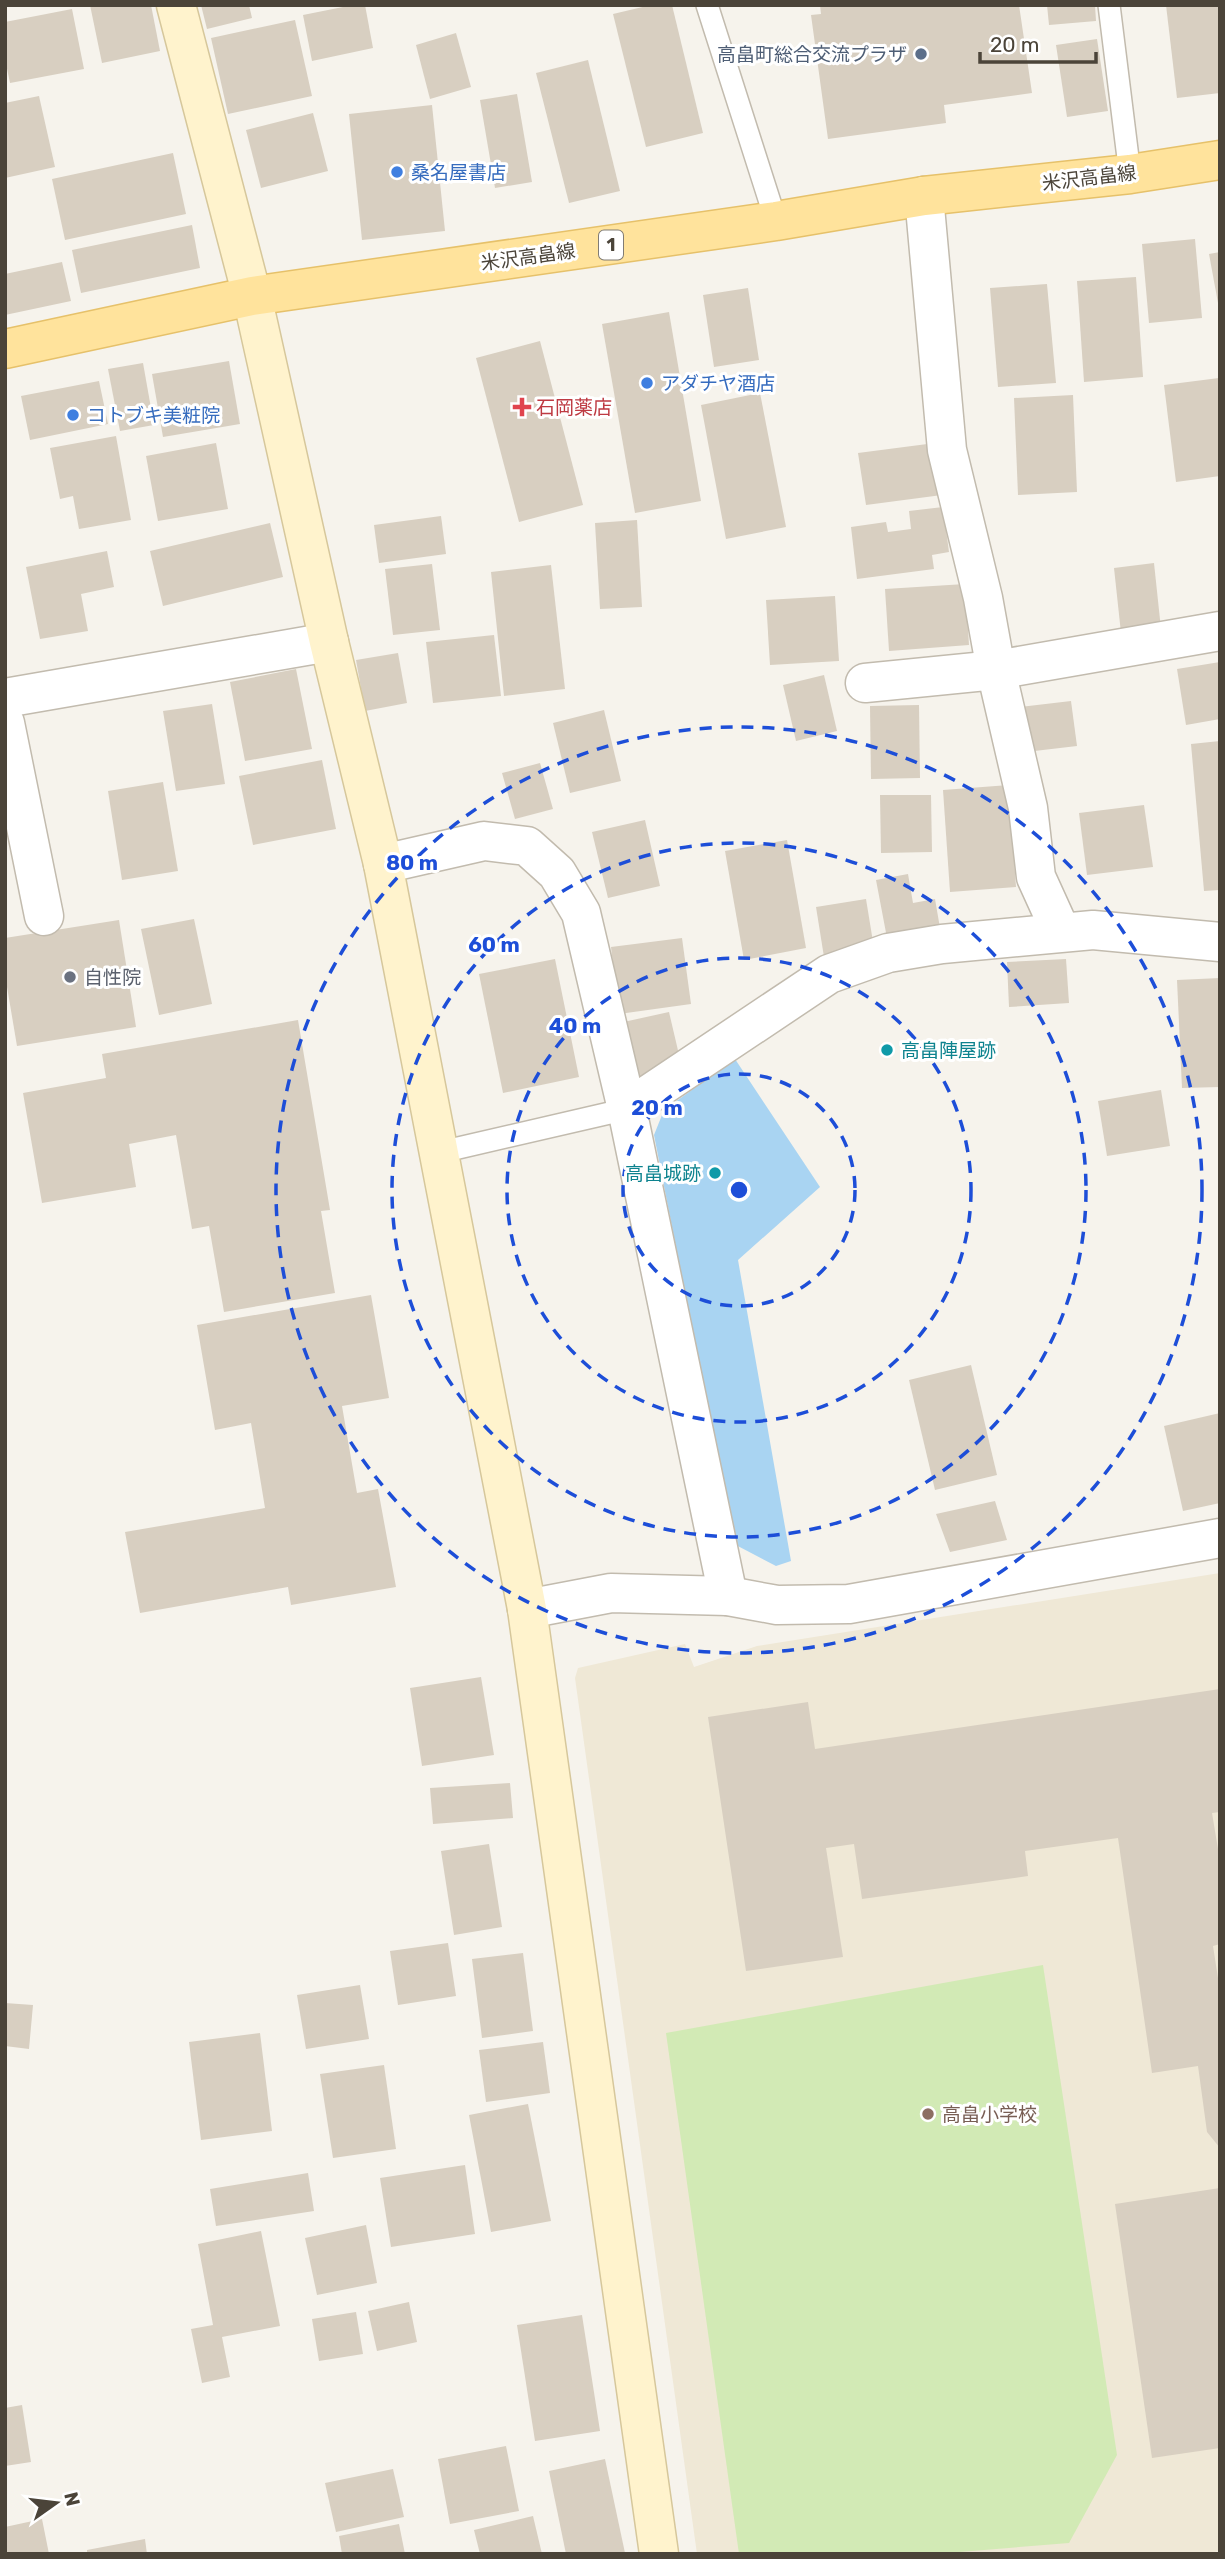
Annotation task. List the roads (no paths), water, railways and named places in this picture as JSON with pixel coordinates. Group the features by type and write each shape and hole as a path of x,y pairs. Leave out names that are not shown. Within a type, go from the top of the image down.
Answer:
{"main road":[{"name":"米沢高畠線","path":"5,349 252,296 776,221 924,196 1130,174 1220,160"}],"street":[{"path":"176,5 252,296 329,642 383,864 527,1609 659,2554"},
{"path":"924,196 947,450 984,598 996,670 1028,808 1037,877 1061,932"},
{"path":"865,682 996,670 1220,631"},
{"path":"5,698 329,642"},
{"path":"5,723 44,916"},
{"path":"383,864 484,841 527,845 557,873 581,913 627,1109 728,1596"},
{"path":"627,1109 829,974 888,953 942,944 1093,930 1220,942"},
{"path":"527,1609 611,1594 728,1596 777,1605 849,1604 1220,1538"}],"lane":[{"path":"707,5 776,221"},
{"path":"1109,5 1130,174"},
{"path":"440,1152 627,1109"}],"water":[{"path":"735,1059 820,1187 738,1260 791,1561 776,1566 734,1544 654,1135 664,1110"}],"place":[{"name":"高畠町総合交流プラザ","path":"921,54"},
{"name":"桑名屋書店","path":"397,172"},
{"name":"アダチヤ酒店","path":"647,383"},
{"name":"石岡薬店","path":"522,407"},
{"name":"コトブキ美粧院","path":"73,415"},
{"name":"自性院","path":"70,977"},
{"name":"高畠陣屋跡","path":"887,1050"},
{"name":"高畠城跡","path":"715,1173"},
{"name":"高畠小学校","path":"928,2114"}]}
